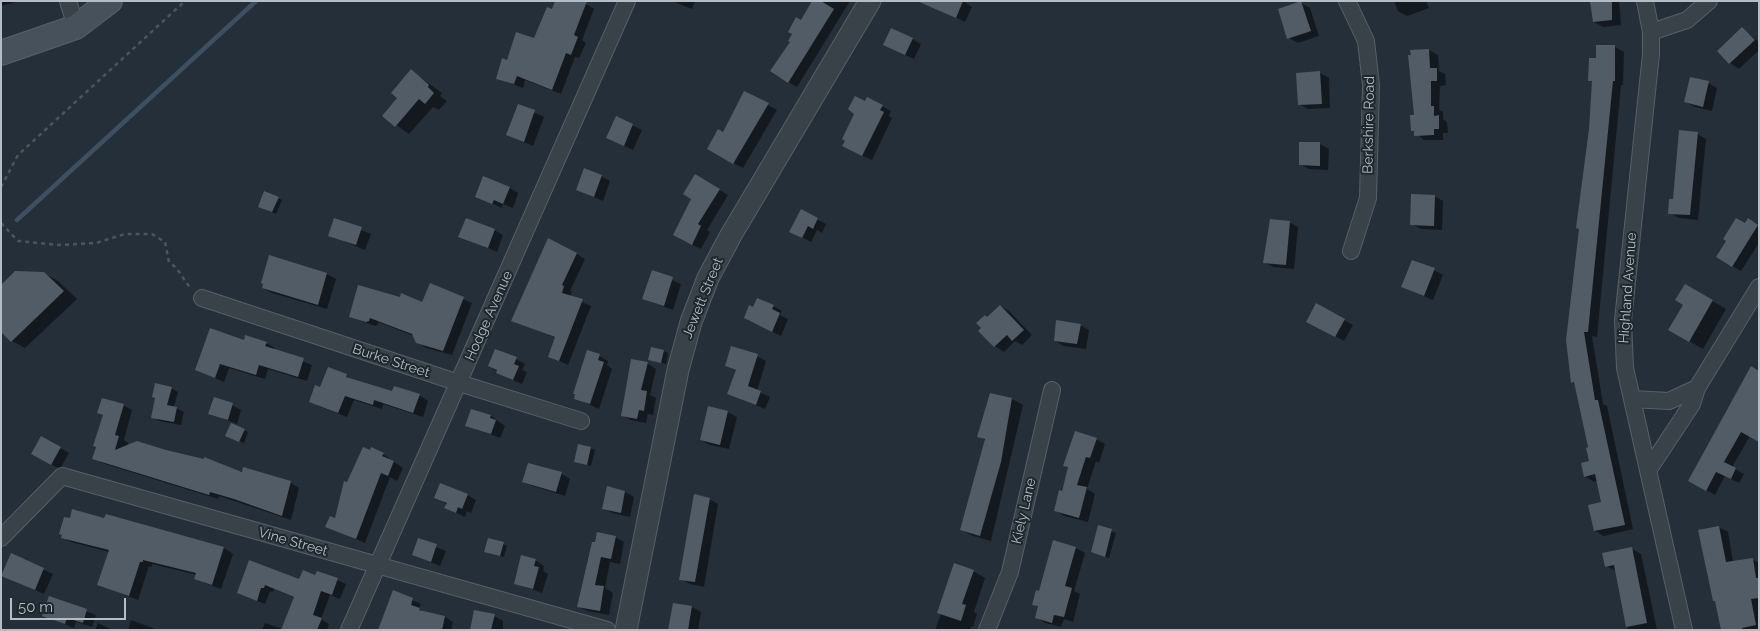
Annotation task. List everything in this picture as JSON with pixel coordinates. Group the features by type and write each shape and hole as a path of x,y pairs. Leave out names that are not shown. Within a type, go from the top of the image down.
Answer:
{"main road":[{"path":"1,53 76,28 110,1"}],"street":[{"path":"68,1 76,28"},
{"name":"Hodge Avenue","path":"349,630 627,1"},
{"name":"Jewett Street","path":"626,630 678,370 691,322 708,278 870,1"},
{"name":"Berkshire Road","path":"1347,1 1366,41 1372,85 1368,198 1351,252"},
{"name":"Highland Avenue","path":"1645,1 1652,32 1649,86 1623,320 1625,368 1684,630"},
{"path":"1652,32 1687,20 1709,1"},
{"path":"1648,469 1692,404 1696,388 1759,287"},
{"name":"Burke Street","path":"202,298 459,383 581,421"},
{"path":"1632,399 1669,401 1696,388"},
{"name":"Kiely Lane","path":"988,630 1010,572 1052,390"},
{"name":"Vine Street","path":"1,538 62,476 607,630"}],"path":[{"path":"1,187 18,155 185,1"},
{"path":"1,223 18,241 58,245 96,243 125,234 152,234 165,242 169,262 179,268 185,282 202,298"}],"building":[{"path":"555,1 587,1 574,35 578,37 571,55 566,53 552,90 517,76 514,84 496,79 502,58 507,60 516,32 534,38 547,7 552,9"},
{"path":"812,1 821,1 834,9 788,83 770,71 790,42 788,41 792,34 788,32 796,17 801,20"},
{"path":"917,1 963,1 956,18"},
{"path":"1301,1 1311,31 1287,39 1278,9"},
{"path":"1590,1 1612,1 1612,20 1593,22"},
{"path":"1742,27 1755,40 1729,64 1717,51"},
{"path":"891,28 913,38 905,55 883,45"},
{"path":"1596,45 1615,45 1615,81 1613,81 1588,332 1584,332 1595,400 1598,400 1625,525 1594,531 1588,505 1601,502 1595,474 1584,477 1581,463 1589,461 1586,448 1588,447 1574,382 1571,383 1566,340 1579,229 1576,228 1589,129 1592,81 1588,81 1589,58 1596,58"},
{"path":"1429,49 1430,68 1437,68 1437,81 1431,81 1431,106 1434,106 1434,116 1439,115 1439,129 1434,129 1434,135 1414,136 1414,131 1411,131 1410,115 1414,115 1408,55 1411,55 1410,50"},
{"path":"411,69 429,85 428,87 434,93 425,104 419,99 395,127 382,116 397,98 391,93"},
{"path":"1320,71 1322,104 1298,105 1296,73"},
{"path":"1690,77 1709,81 1703,107 1684,102"},
{"path":"744,91 769,103 733,164 707,149 718,129 723,132"},
{"path":"855,96 865,101 867,97 883,105 880,110 884,112 862,156 842,146 845,141 842,139 854,114 848,109"},
{"path":"518,104 535,110 524,142 506,135"},
{"path":"616,116 633,124 624,146 606,138"},
{"path":"1679,130 1698,132 1690,215 1668,214 1669,199 1673,199"},
{"path":"1299,142 1320,142 1320,166 1299,165"},
{"path":"584,168 602,175 594,197 576,190"},
{"path":"695,174 720,189 698,224 701,226 692,245 673,235 691,199 683,194"},
{"path":"483,176 510,187 503,204 494,200 492,204 475,197"},
{"path":"264,191 279,197 272,212 258,207"},
{"path":"1411,194 1435,195 1434,226 1410,225"},
{"path":"801,209 818,218 813,229 808,226 802,238 789,232"},
{"path":"334,218 362,227 356,245 328,236"},
{"path":"466,218 495,229 488,248 458,237"},
{"path":"1736,218 1745,223 1748,218 1758,225 1732,267 1716,257 1726,241 1723,239"},
{"path":"1270,219 1290,221 1286,265 1263,263"},
{"path":"548,238 577,253 562,285 564,286 562,293 583,299 559,361 548,357 555,337 511,321"},
{"path":"269,255 327,273 318,305 262,288 263,284 261,283"},
{"path":"1412,260 1435,268 1424,296 1401,287"},
{"path":"652,270 673,277 664,306 642,299"},
{"path":"15,271 44,272 64,291 11,342 1,332 1,285"},
{"path":"430,283 464,297 443,351 416,343 412,334 370,318 366,322 349,317 358,285 400,297 401,293 422,302"},
{"path":"1685,284 1713,300 1689,342 1668,330 1683,305 1675,300"},
{"path":"757,298 774,305 772,309 780,313 772,332 744,318 749,305 753,307"},
{"path":"1316,303 1345,319 1335,337 1306,322"},
{"path":"1000,305 1024,330 1012,341 1007,335 994,347 978,331 981,328 976,323 985,315 987,317"},
{"path":"1056,320 1081,324 1077,344 1054,341"},
{"path":"210,328 244,340 245,335 267,342 265,346 304,358 298,377 259,365 256,375 220,364 215,378 195,370"},
{"path":"731,346 758,354 748,386 761,391 756,405 727,394 736,370 725,366"},
{"path":"651,347 664,350 661,363 648,360"},
{"path":"495,349 517,357 514,364 519,366 513,380 496,373 497,370 488,366"},
{"path":"587,350 600,354 598,360 604,362 590,404 574,399 575,394 573,394"},
{"path":"631,359 648,362 641,390 647,391 644,411 639,410 637,419 621,416"},
{"path":"1751,366 1759,371 1759,442 1741,432 1724,462 1736,468 1731,479 1716,472 1706,491 1688,481"},
{"path":"328,367 347,374 346,377 392,391 394,386 420,394 413,413 374,400 373,405 345,396 338,413 309,402 315,385 320,387"},
{"path":"155,383 172,387 167,405 177,407 174,422 151,418 155,398 152,397"},
{"path":"990,393 1012,398 1001,462 980,536 960,530 985,439 977,437"},
{"path":"214,397 233,403 228,420 208,414"},
{"path":"102,398 124,404 115,435 119,436 115,450 137,441 166,450 204,459 204,457 242,472 243,467 291,481 282,516 234,499 210,492 209,495 92,459 96,447 93,446 103,415 97,413"},
{"path":"708,406 728,411 720,445 700,440"},
{"path":"471,409 491,415 490,418 496,420 491,434 465,426"},
{"path":"231,423 245,429 239,442 225,436"},
{"path":"1075,431 1097,438 1090,458 1086,457 1077,485 1087,487 1079,518 1054,511 1059,490 1062,491 1068,467 1063,466"},
{"path":"41,436 61,447 51,465 31,454"},
{"path":"578,444 591,447 587,465 574,462"},
{"path":"363,447 370,450 371,447 384,453 382,456 394,461 388,476 381,473 356,539 325,527 330,516 335,518 344,481 347,482"},
{"path":"528,463 562,472 556,492 522,482"},
{"path":"440,483 468,494 462,509 458,507 456,513 444,508 447,503 434,498"},
{"path":"607,486 625,491 621,513 602,509"},
{"path":"694,494 710,498 695,582 679,580"},
{"path":"72,509 104,518 106,514 224,547 212,585 194,579 196,573 143,560 143,562 140,562 129,596 97,585 109,550 61,538 62,535 59,534 64,517 70,518"},
{"path":"1098,525 1112,529 1105,557 1091,552"},
{"path":"1719,526 1726,562 1753,558 1756,578 1759,578 1759,598 1751,599 1756,625 1742,628 1743,630 1721,630 1715,601 1713,601 1698,530"},
{"path":"597,532 616,536 611,559 601,557 595,585 604,586 600,611 577,607 592,542 595,542"},
{"path":"418,538 437,544 431,562 412,555"},
{"path":"488,538 504,542 500,556 484,552"},
{"path":"1053,540 1076,547 1065,586 1072,588 1064,617 1054,615 1052,623 1035,618 1038,606 1032,605 1036,590 1039,591"},
{"path":"1632,547 1647,623 1626,627 1614,565 1605,567 1602,553"},
{"path":"11,553 44,568 35,590 1,576"},
{"path":"521,555 536,559 534,566 539,567 533,589 514,584"},
{"path":"249,560 299,579 303,570 315,575 317,571 338,578 332,595 321,591 313,615 322,618 317,630 281,630 294,597 265,585 264,588 261,588 257,601 237,593"},
{"path":"954,563 974,570 962,604 966,605 961,621 937,613"},
{"path":"393,590 413,598 411,605 420,608 419,610 445,616 442,630 378,630"},
{"path":"49,596 87,609 83,623 67,618 65,624 42,616"},
{"path":"673,603 692,606 688,630 668,630"},
{"path":"474,610 495,614 491,630 470,630"}],"waterway":[{"path":"17,220 256,1"}]}
